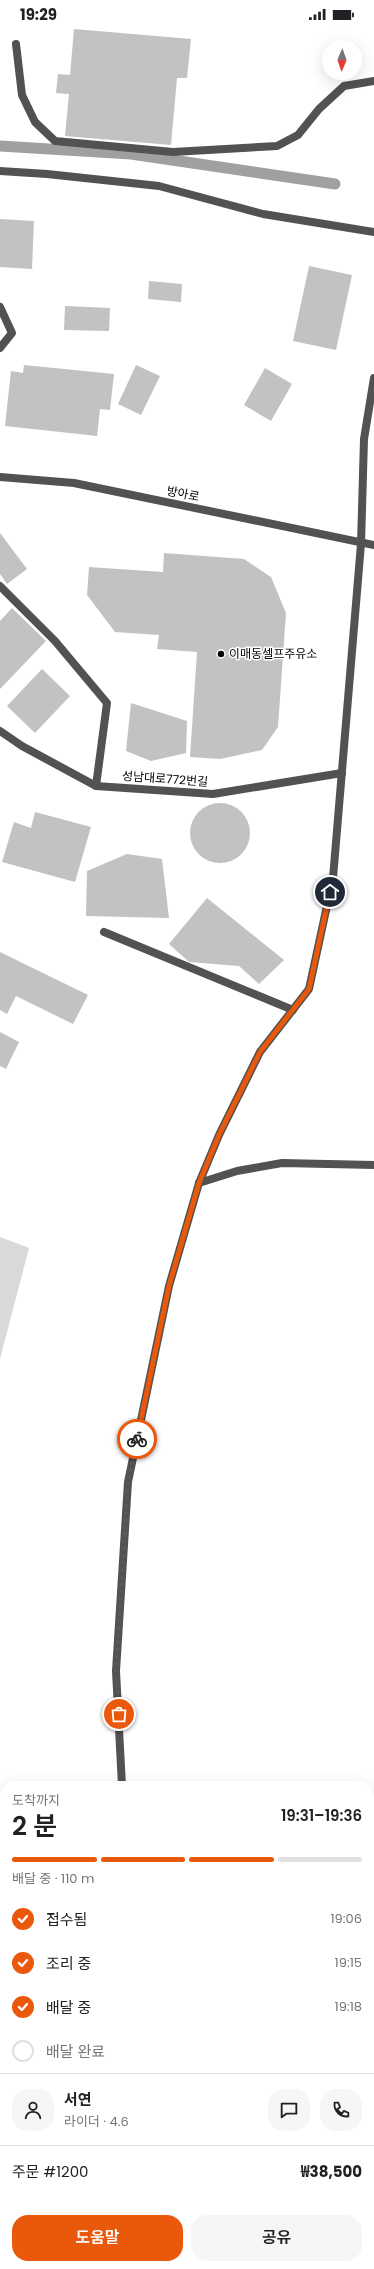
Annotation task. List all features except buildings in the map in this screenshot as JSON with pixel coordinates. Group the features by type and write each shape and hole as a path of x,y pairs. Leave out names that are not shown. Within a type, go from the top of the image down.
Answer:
{"street":[{"path":"16,44 22,95 35,122 55,141 173,152 276,146 298,135 319,109 344,86 374,81"},
{"path":"0,171 47,174 159,186 263,214 374,232"},
{"path":"0,307 12,333 0,348"},
{"path":"122,1781 116,1671 128,1482 169,1286 199,1183 219,1135 260,1052 309,989 333,878 361,544 364,439 374,378"},
{"name":"방아로","path":"0,477 74,483 361,544 374,545"},
{"path":"0,586 56,641 107,703 96,786"},
{"name":"성남대로772번길","path":"0,731 22,746 96,786 213,794 342,773"},
{"path":"104,932 293,1010"},
{"path":"199,1183 236,1171 282,1163 374,1165"}],"shaded area":[{"path":"0,1237 29,1248 0,1359"}],"waterway":[{"path":"0,146 131,154 335,184"}],"way so far":[{"path":"119,1714 116,1671 128,1482 137,1439"}],"place":[{"name":"이매동셀프주유소","path":"221,654"}],"route":[{"path":"137,1439 169,1286 199,1183 219,1135 260,1052 309,989 330,892"}]}
